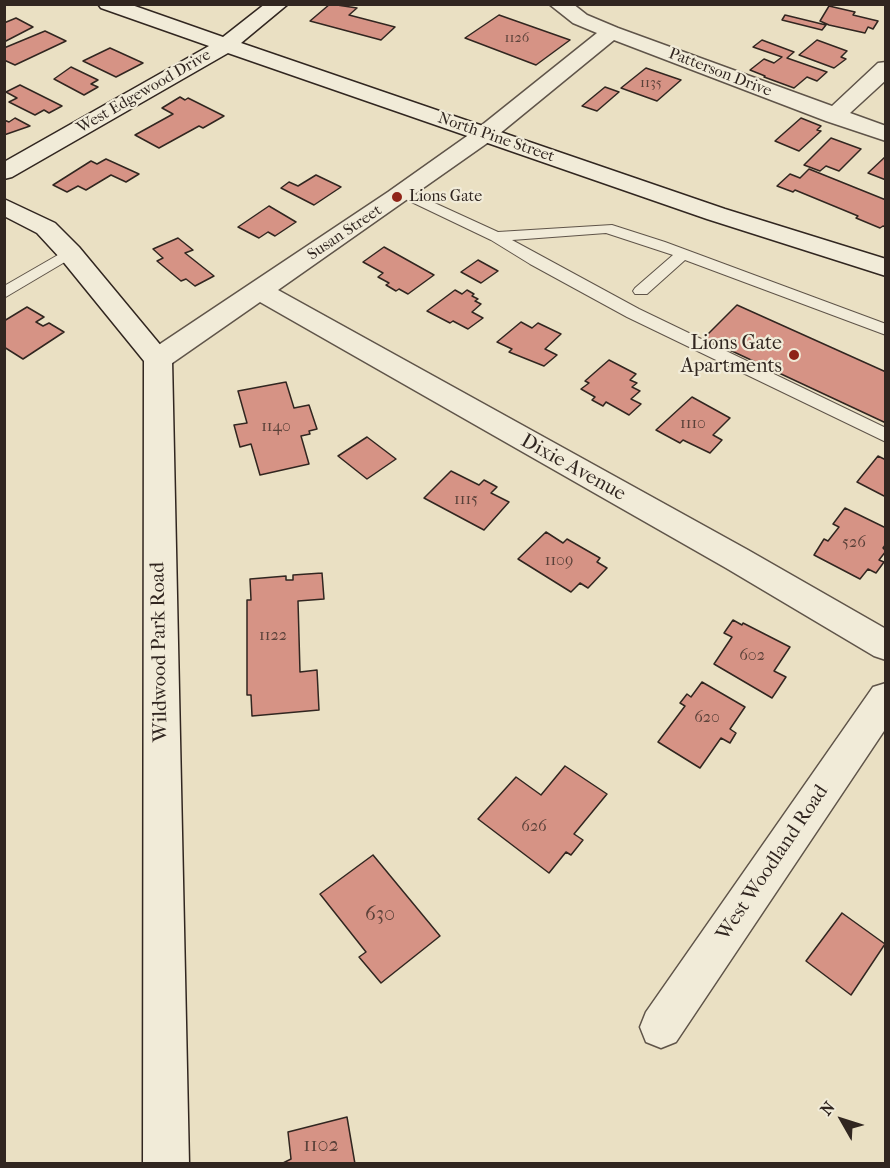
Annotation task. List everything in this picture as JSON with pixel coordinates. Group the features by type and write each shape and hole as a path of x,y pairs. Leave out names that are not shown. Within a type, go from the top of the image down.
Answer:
{"street":[{"name":"North Pine Street","path":"108,4 716,214 885,268"},
{"name":"West Edgewood Drive","path":"4,172 226,45 278,4"},
{"name":"Patterson Drive","path":"559,4 580,19 611,32 885,134"},
{"name":"Susan Street","path":"158,359 404,193 485,134 611,32"},
{"path":"834,116 885,68"},
{"path":"4,206 46,228 70,253 158,359"},
{"name":"Dixie Avenue","path":"260,291 737,559 885,646"},
{"name":"Wildwood Park Road","path":"158,359 166,1164"},
{"name":"West Woodland Road","path":"661,1027 885,698"}],"lane":[{"path":"404,193 496,237 633,314 885,436"},
{"path":"496,237 607,228 885,330"},
{"path":"4,293 70,253"},
{"path":"641,291 683,254"}],"building":[{"path":"330,4 357,8 349,15 395,27 381,40 310,21"},
{"path":"829,6 855,12 853,15 878,21 873,29 868,27 865,33 829,25 820,21"},
{"path":"499,15 570,40 536,65 465,38"},
{"path":"785,15 826,25 822,30 782,20"},
{"path":"16,18 33,27 4,42 4,23"},
{"path":"45,31 66,41 15,65 4,60 4,48"},
{"path":"762,40 794,52 787,58 827,72 817,81 807,77 794,88 764,77 750,70 764,59 774,63 782,57 753,47"},
{"path":"817,40 847,51 841,57 846,59 834,68 799,55"},
{"path":"110,48 143,63 116,77 83,61"},
{"path":"71,67 98,80 91,84 98,87 84,95 54,79"},
{"path":"646,68 681,80 657,101 621,88"},
{"path":"20,85 62,106 49,113 44,110 35,115 9,102 17,98 6,92"},
{"path":"605,87 619,92 597,111 582,106"},
{"path":"180,97 185,100 188,98 224,116 203,128 199,126 159,148 135,135 173,114 162,108"},
{"path":"15,118 30,126 4,135 4,120 9,122"},
{"path":"801,118 821,126 817,130 821,131 799,151 775,141"},
{"path":"831,138 861,149 839,171 826,166 820,171 804,165"},
{"path":"886,156 886,180 868,173"},
{"path":"106,159 139,174 126,182 111,175 86,190 78,186 67,192 53,185 91,161 97,164"},
{"path":"809,169 886,200 886,227 880,228 856,218 858,216 795,190 793,192 777,186 790,174 800,178"},
{"path":"316,175 341,187 314,205 281,188 289,182 298,186"},
{"path":"269,206 296,222 275,236 268,232 259,238 238,227"},
{"path":"178,238 193,250 185,253 214,276 195,286 186,279 181,281 157,261 163,258 153,249"},
{"path":"384,247 434,275 408,294 399,289 396,291 386,285 389,283 378,277 383,273 363,262"},
{"path":"478,260 498,271 481,283 461,272"},
{"path":"455,290 462,294 467,290 478,299 475,301 481,304 472,312 483,318 468,329 427,311"},
{"name":"Lions Gate Apartments","path":"737,305 886,372 886,423 704,338"},
{"path":"27,307 44,317 36,322 43,326 49,323 64,332 23,359 4,347 4,321"},
{"path":"521,322 532,328 538,323 561,334 545,349 557,355 544,366 509,352 512,349 497,342"},
{"path":"609,360 636,374 630,380 637,383 632,387 640,391 631,399 641,404 629,415 606,402 603,406 592,400 595,397 581,389 589,383 585,381"},
{"path":"286,382 294,408 309,405 317,429 301,436 309,464 260,475 251,444 240,447 234,425 247,423 238,391"},
{"path":"692,397 730,418 713,435 722,440 710,453 683,440 680,443 656,430"},
{"path":"367,437 396,459 367,479 338,456"},
{"path":"878,456 886,460 886,497 857,482"},
{"path":"451,471 479,485 484,480 497,487 491,493 509,502 484,530 424,498"},
{"path":"845,508 886,528 886,544 883,548 886,551 879,560 884,562 876,573 868,569 860,579 814,555 824,539 828,541 839,527 833,524"},
{"path":"546,532 563,543 567,539 600,558 597,562 607,568 588,588 580,583 571,592 518,559"},
{"path":"322,573 324,599 298,601 300,672 317,670 319,710 252,716 251,695 247,695 247,600 251,600 250,579 286,576 286,580 293,580 293,575"},
{"path":"733,620 790,647 774,671 786,677 772,698 714,664 732,637 724,633"},
{"path":"702,682 745,707 730,729 736,733 730,743 721,738 700,768 658,742 685,706 680,703 687,694 691,697"},
{"path":"565,766 607,794 574,834 583,840 571,855 566,852 549,873 478,819 516,777 541,795"},
{"path":"373,855 440,936 381,983 359,957 366,952 320,894"},
{"path":"842,913 885,944 851,995 806,961"},
{"path":"347,1117 355,1164 281,1164 291,1159 288,1132"}],"place":[{"name":"Lions Gate","path":"397,197"},
{"name":"Lions Gate Apartments","path":"794,355"}]}
